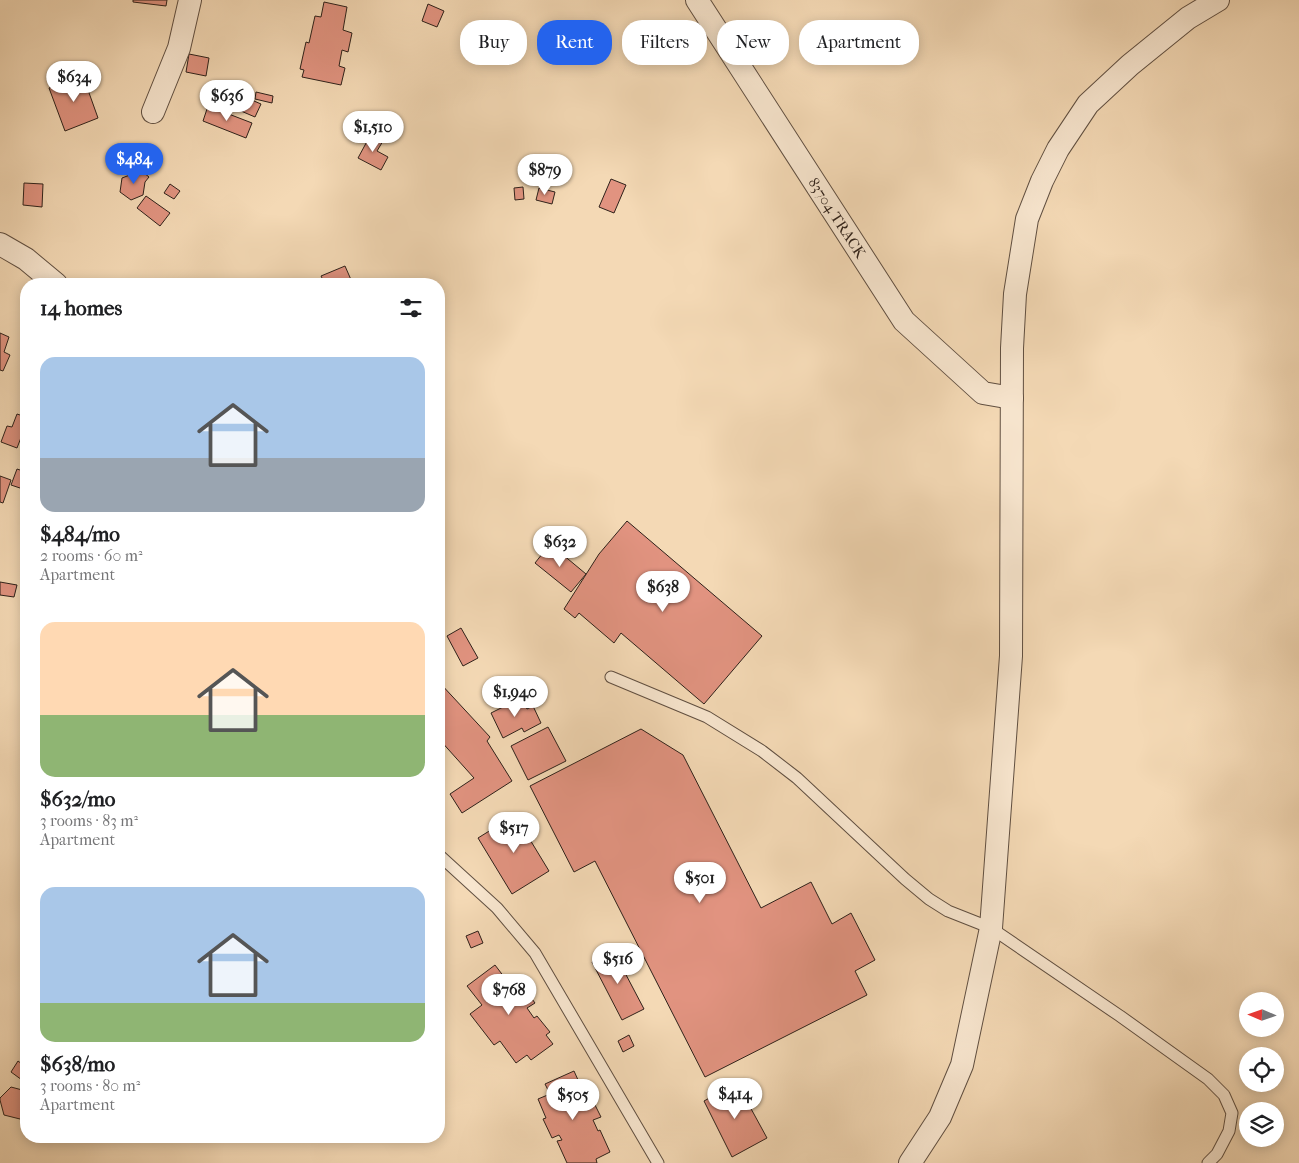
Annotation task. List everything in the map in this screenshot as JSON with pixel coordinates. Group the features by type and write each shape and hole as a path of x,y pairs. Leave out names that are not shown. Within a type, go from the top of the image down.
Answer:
{"street":[{"path":"153,112 179,48 190,0"},
{"name":"83704 TRACK","path":"697,0 904,321 983,393 1012,398"},
{"path":"910,1163 940,1117 962,1065 991,928 1012,656 1012,348 1015,294 1027,219 1042,181 1058,149 1088,104 1130,65 1188,18 1218,0"},
{"path":"0,244 26,259 49,278"}],"lane":[{"path":"611,677 707,717 762,751 797,778 929,899 948,911 991,928 1208,1079 1224,1095 1232,1113 1229,1131 1217,1154 1208,1163"},
{"path":"445,861 496,908 535,953 658,1163"}],"building":[{"path":"133,0 167,0 166,6 133,2"},
{"path":"324,2 347,7 343,30 352,33 348,52 342,50 339,66 345,68 341,85 302,77 304,70 300,69 306,42 309,43 315,16 321,17"},
{"path":"428,4 444,11 437,27 422,21"},
{"path":"189,54 209,58 206,76 186,72"},
{"path":"83,76 98,118 65,131 49,88"},
{"path":"219,86 261,104 255,117 213,99"},
{"path":"256,92 273,96 272,103 255,99"},
{"path":"208,106 252,123 246,138 203,121"},
{"path":"371,134 383,141 377,151 388,157 381,170 358,158"},
{"path":"138,168 149,177 145,182 143,195 131,200 120,192 122,178 135,173"},
{"path":"611,179 626,185 614,213 599,207"},
{"path":"24,183 43,184 42,207 23,205"},
{"path":"170,184 180,191 174,199 164,193"},
{"path":"523,187 524,199 515,200 514,188"},
{"path":"539,188 555,192 552,204 536,200"},
{"path":"146,196 170,213 160,226 137,208"},
{"path":"345,266 350,278 322,278 321,276"},
{"path":"0,333 9,337 4,352 10,355 3,371 0,370"},
{"path":"17,414 20,415 20,440 17,448 1,442 7,426 12,427"},
{"path":"17,469 20,470 20,488 11,485"},
{"path":"0,476 11,480 3,503 0,502"},
{"path":"627,521 762,636 704,704 621,633 614,643 579,613 575,618 564,609 599,554"},
{"path":"550,544 586,574 571,592 535,563"},
{"path":"0,582 17,585 14,597 0,595"},
{"path":"461,628 478,658 463,666 447,636"},
{"path":"445,688 490,737 487,741 512,781 462,813 450,794 474,778 445,746"},
{"path":"521,698 527,709 533,706 541,723 524,732 522,728 503,738 491,713"},
{"path":"548,727 566,761 528,780 511,746"},
{"path":"641,729 683,755 761,908 811,882 832,924 851,913 875,960 855,971 867,995 705,1077 595,861 574,872 530,786"},
{"path":"515,815 549,871 512,894 478,838"},
{"path":"478,931 483,943 471,948 466,936"},
{"path":"613,950 644,1009 622,1020 592,962"},
{"path":"495,965 511,986 518,980 535,1003 527,1008 534,1018 537,1016 550,1032 546,1035 553,1044 531,1060 527,1055 516,1063 500,1041 494,1045 470,1014 482,1005 467,986"},
{"path":"629,1035 634,1046 623,1052 618,1041"},
{"path":"18,1061 20,1062 20,1079 11,1072"},
{"path":"574,1071 587,1100 591,1097 601,1117 593,1120 610,1152 596,1159 597,1163 567,1163 557,1141 562,1140 559,1135 552,1138 543,1119 546,1118 538,1099 550,1094 545,1084"},
{"path":"737,1083 767,1138 732,1157 704,1101"},
{"path":"11,1087 20,1089 20,1119 4,1115 0,1098"}]}
